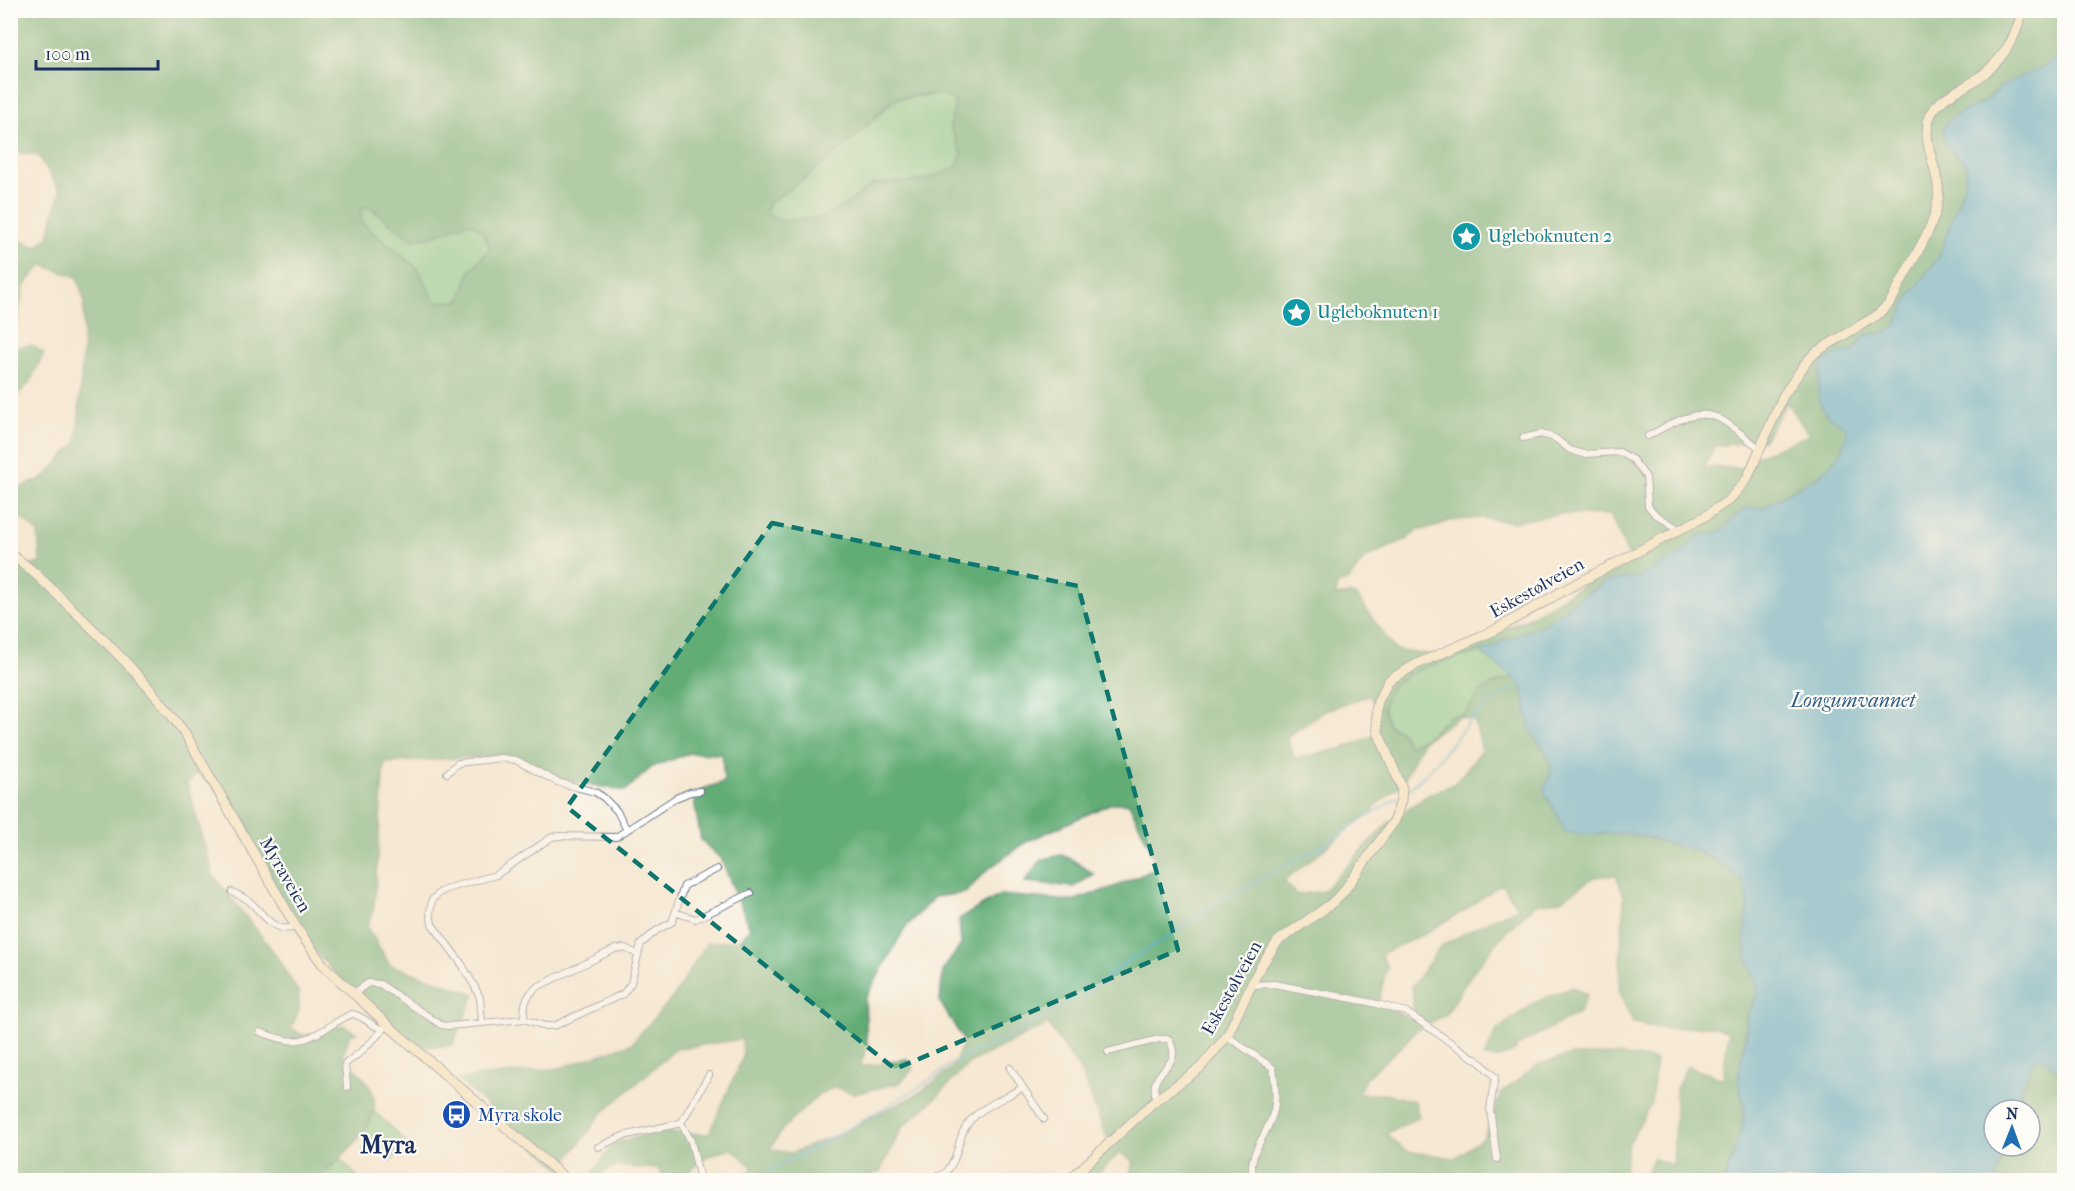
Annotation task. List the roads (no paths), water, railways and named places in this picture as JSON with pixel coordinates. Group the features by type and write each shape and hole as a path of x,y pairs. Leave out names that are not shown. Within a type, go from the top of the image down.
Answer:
{"main road":[{"name":"Eskestølveien","path":"1069,1180 1156,1100 1200,1068 1227,1036 1258,969 1278,940 1331,904 1343,892 1395,820 1402,788 1378,732 1377,722 1378,701 1389,680 1418,664 1495,630 1570,587 1680,530 1729,500 1743,485 1783,396 1807,361 1816,352 1876,316 1894,296 1931,225 1936,207 1937,174 1927,138 1927,126 1931,114 1941,101 1976,80 1992,67 2012,42 2019,26 2022,10"},
{"name":"Myraveien","path":"10,554 41,579 88,624 169,711 186,735 296,927 324,966 386,1028 567,1180"}],"street":[{"path":"1648,436 1674,422 1702,414 1719,418 1760,448"},
{"path":"1523,438 1541,434 1555,438 1570,450 1584,454 1620,452 1633,459 1646,477 1648,506 1655,514 1680,530"},
{"path":"447,773 452,766 458,763 501,758 516,760 557,783 595,792 603,797 617,811 627,830"},
{"path":"482,1022 480,998 475,987 461,963 432,924 430,913 432,900 449,888 496,875 552,837 616,837 676,798 690,792 700,791"},
{"path":"353,994 368,983 380,984 441,1025 524,1018 545,1026 554,1026 623,994 631,983 641,944 646,938 672,922 677,913 680,892 684,886 717,869"},
{"path":"232,892 249,901 267,921 277,927 291,929 296,927"},
{"path":"677,913 696,919 751,893"},
{"path":"524,1018 524,1002 528,994 537,987 615,949 625,948 637,954"},
{"path":"1251,985 1274,984 1369,1002 1406,1012 1482,1063 1496,1077 1490,1109 1497,1159"},
{"path":"260,1032 286,1040 302,1040 352,1014 360,1016 373,1026 386,1028"},
{"path":"347,1087 345,1064 386,1028"},
{"path":"1227,1036 1273,1068 1276,1087 1274,1109 1266,1133 1253,1156 1250,1169 1254,1180"},
{"path":"1108,1052 1159,1039 1169,1039 1174,1049 1172,1060 1156,1080 1154,1088 1156,1100"},
{"path":"1010,1068 1044,1119"},
{"path":"598,1147 623,1136 681,1123 709,1075"},
{"path":"922,1180 945,1174 958,1154 962,1133 969,1122 982,1111 1022,1088"},
{"path":"681,1123 691,1141 700,1180"}],"water":[{"name":"Longumvannet","path":"2064,46 2064,1075 2039,1055 2027,1073 2018,1098 1982,1098 1982,1158 2001,1158 1995,1180 1725,1180 1742,1127 1745,1106 1738,1078 1746,1037 1747,1016 1757,994 1756,981 1747,958 1745,938 1748,897 1742,881 1720,863 1696,850 1628,833 1579,834 1564,831 1544,790 1552,764 1531,732 1521,683 1481,651 1491,649 1505,640 1545,624 1585,594 1608,581 1640,576 1678,556 1698,536 1722,531 1746,508 1764,508 1821,475 1841,453 1847,435 1846,427 1828,415 1820,403 1819,382 1822,363 1836,354 1854,351 1865,335 1883,333 1894,328 1912,293 1939,257 1964,186 1967,164 1946,143 1943,130 1946,124 1956,115 1982,103 2004,85 2038,70 2059,55"}],"waterway":[{"path":"1405,792 1432,766 1477,714 1495,699 1521,683"},
{"path":"752,1180 838,1135 921,1086 960,1058 1005,1039 1087,993 1125,963 1166,939 1205,909 1330,841 1398,797"}],"place":[{"name":"Ugleboknuten 2","path":"1467,236"},
{"name":"Ugleboknuten 1","path":"1296,312"},
{"name":"Myra skole","path":"457,1115"}],"district":[{"name":"Myra","path":"388,1145"}]}
